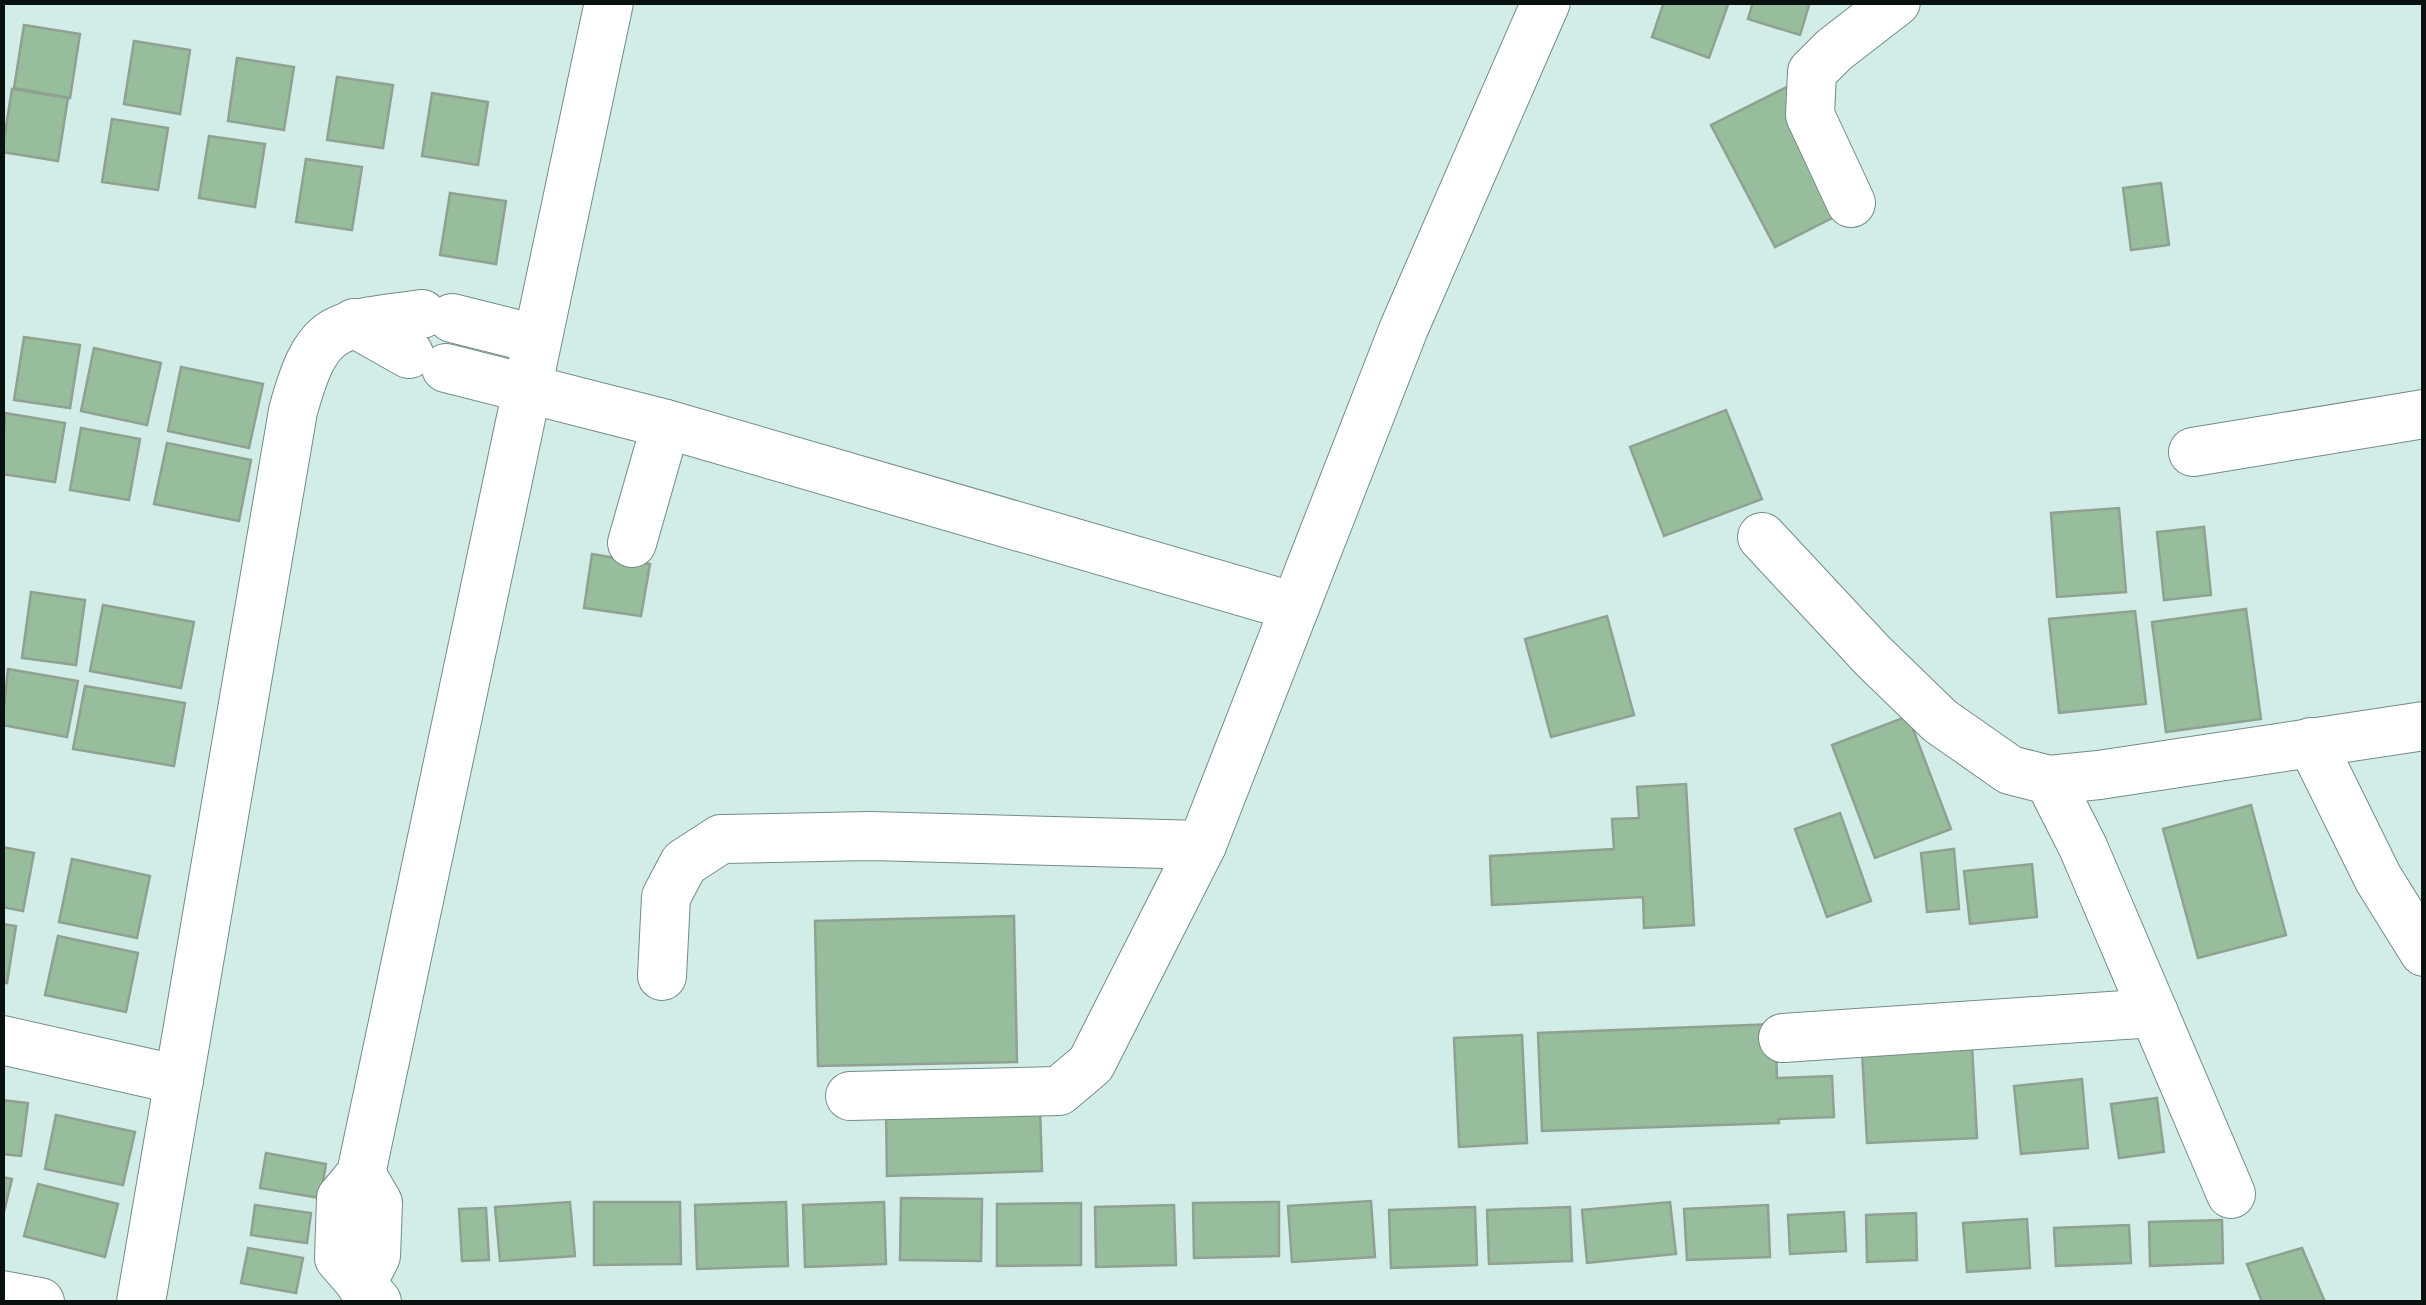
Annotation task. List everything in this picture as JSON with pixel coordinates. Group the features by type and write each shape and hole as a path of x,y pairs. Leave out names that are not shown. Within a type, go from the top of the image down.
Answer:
{"street":[{"path":"369,1294 339,1258 341,1198 361,1174 609,2"},
{"path":"850,1096 1059,1092 1091,1064 1202,845 1404,328 1546,2"},
{"path":"1851,203 1810,115 1812,72 1896,2"},
{"path":"141,1302 294,411 305,369 320,340 354,323 432,338 536,339"},
{"path":"432,338 527,390 666,424 1295,607"},
{"path":"2193,452 2424,414"},
{"path":"632,543 666,424"},
{"path":"1762,537 1940,721 2010,770 2049,780 2424,726"},
{"path":"2311,742 2378,878 2424,952"},
{"path":"2049,780 2082,847 2231,1194"},
{"path":"662,976 666,896 684,863 722,839 870,836 1202,845"},
{"path":"1783,1038 2154,1013"},
{"path":"2,1040 179,1080"},
{"path":"2,1295 40,1302"}],"building":[{"path":"1664,2 1729,2 1709,58 1652,37"},
{"path":"1753,2 1810,2 1800,35 1748,19"},
{"path":"24,25 80,34 70,98 14,88"},
{"path":"134,41 190,50 180,114 124,104"},
{"path":"237,58 294,67 284,130 228,121"},
{"path":"337,77 393,85 383,148 327,140"},
{"path":"1789,86 1852,208 1775,247 1711,125"},
{"path":"12,89 68,98 58,161 2,152"},
{"path":"432,93 488,102 478,165 422,156"},
{"path":"112,119 168,128 158,190 102,182"},
{"path":"209,136 265,144 255,207 199,198"},
{"path":"306,159 362,167 352,230 296,222"},
{"path":"2161,183 2169,245 2131,250 2123,188"},
{"path":"450,193 506,201 496,264 440,255"},
{"path":"24,337 80,345 70,408 14,400"},
{"path":"94,348 161,363 147,425 81,411"},
{"path":"181,367 263,384 249,448 168,431"},
{"path":"1726,410 1762,499 1664,536 1630,447"},
{"path":"5,413 65,423 55,482 2,474"},
{"path":"81,428 140,439 129,500 70,490"},
{"path":"167,443 251,460 239,521 154,504"},
{"path":"2119,508 2126,592 2057,597 2051,513"},
{"path":"2204,527 2211,595 2164,600 2157,532"},
{"path":"592,554 650,564 641,616 584,608"},
{"path":"31,592 85,600 76,665 22,658"},
{"path":"103,605 194,622 181,688 90,671"},
{"path":"2246,609 2261,719 2166,732 2152,622"},
{"path":"2135,611 2146,704 2059,713 2049,619"},
{"path":"1607,616 1634,715 1551,737 1525,639"},
{"path":"8,669 78,681 67,737 2,725"},
{"path":"85,686 185,703 174,766 73,749"},
{"path":"1908,716 1951,829 1875,858 1832,745"},
{"path":"1686,784 1694,925 1644,928 1643,897 1492,905 1490,856 1614,849 1612,819 1639,818 1637,787"},
{"path":"2251,805 2286,935 2198,958 2163,829"},
{"path":"1840,813 1871,901 1827,917 1795,829"},
{"path":"2,847 34,853 23,911 2,907"},
{"path":"1954,849 1959,909 1927,912 1921,853"},
{"path":"72,859 150,876 137,938 59,922"},
{"path":"2032,864 2037,917 1970,924 1964,871"},
{"path":"1014,916 1017,1062 818,1066 815,921"},
{"path":"2,924 16,926 7,983 2,982"},
{"path":"58,936 138,953 126,1012 45,995"},
{"path":"1775,1024 1777,1078 1832,1076 1834,1117 1778,1119 1779,1123 1542,1131 1538,1033"},
{"path":"1522,1035 1527,1143 1459,1147 1454,1038"},
{"path":"1972,1045 1977,1138 1867,1143 1862,1051"},
{"path":"2082,1079 2088,1148 2021,1154 2014,1086"},
{"path":"2157,1098 2164,1152 2119,1158 2111,1104"},
{"path":"2,1100 28,1103 21,1156 2,1154"},
{"path":"1040,1107 1042,1171 887,1176 886,1111"},
{"path":"56,1115 135,1132 123,1185 45,1169"},
{"path":"266,1153 326,1164 320,1198 260,1188"},
{"path":"2,1177 12,1179 2,1220"},
{"path":"38,1184 118,1204 105,1257 24,1236"},
{"path":"901,1198 982,1199 981,1261 900,1260"},
{"path":"1371,1201 1375,1257 1292,1262 1288,1206"},
{"path":"570,1202 575,1256 500,1261 495,1207"},
{"path":"594,1202 680,1202 681,1264 594,1265"},
{"path":"786,1202 788,1266 697,1269 695,1205"},
{"path":"884,1202 886,1264 805,1267 803,1205"},
{"path":"1279,1202 1279,1256 1194,1258 1193,1203"},
{"path":"1670,1202 1676,1254 1587,1263 1582,1210"},
{"path":"1081,1203 1081,1265 997,1266 997,1204"},
{"path":"255,1205 311,1213 307,1243 251,1235"},
{"path":"1174,1205 1176,1265 1096,1267 1095,1207"},
{"path":"1768,1205 1770,1257 1687,1260 1684,1209"},
{"path":"1475,1207 1477,1265 1391,1268 1389,1210"},
{"path":"1570,1207 1572,1261 1489,1264 1487,1210"},
{"path":"486,1208 489,1260 462,1261 459,1209"},
{"path":"1844,1212 1846,1251 1790,1254 1788,1215"},
{"path":"1916,1213 1917,1260 1867,1262 1866,1215"},
{"path":"2027,1219 2030,1268 1967,1272 1963,1223"},
{"path":"2222,1220 2223,1263 2150,1266 2149,1222"},
{"path":"2129,1225 2131,1263 2056,1266 2054,1228"},
{"path":"248,1248 303,1258 296,1293 241,1283"},
{"path":"2302,1248 2325,1302 2262,1302 2247,1264"}]}
